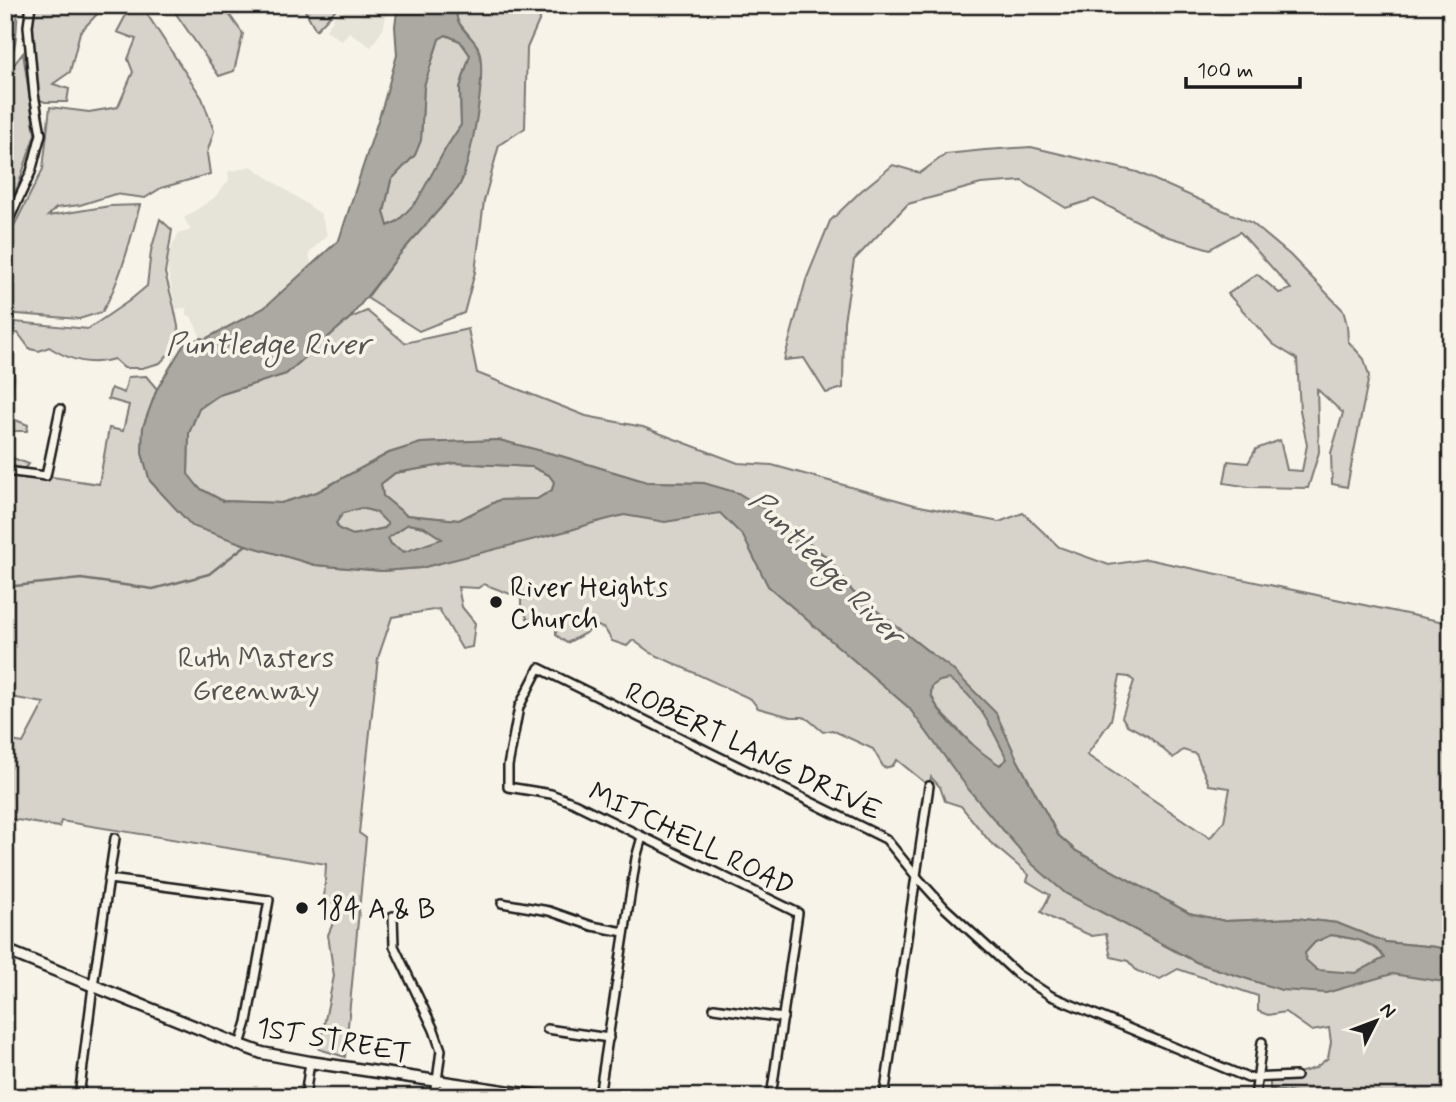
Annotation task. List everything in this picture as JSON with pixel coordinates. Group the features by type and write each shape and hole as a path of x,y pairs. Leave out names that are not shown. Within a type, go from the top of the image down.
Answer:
{"street":[{"path":"5,228 31,172 41,134 34,94 28,26 31,5"},
{"path":"5,471 46,476 60,409"},
{"name":"MITCHELL ROAD","path":"539,668 519,707 508,766 509,787 551,794 574,803 798,913 771,1097"},
{"name":"ROBERT LANG DRIVE","path":"539,668 886,839 945,908 1017,974 1051,996 1248,1078 1296,1076"},
{"path":"884,1097 929,786"},
{"path":"599,1097 636,858 642,837"},
{"path":"79,1097 115,838"},
{"path":"109,879 269,900 247,1022 240,1045"},
{"path":"502,903 549,911 592,926 624,933"},
{"path":"393,916 394,946 441,1050 434,1097"},
{"name":"1ST STREET","path":"5,950 262,1053 545,1097"},
{"path":"714,1008 783,1018"},
{"path":"547,1029 609,1038"},
{"path":"1255,1097 1262,1042"},
{"path":"305,1097 310,1062"}],"shaded area":[{"path":"346,5 389,5 383,29 371,47 349,32 342,41 326,30 335,16 344,11"},
{"path":"251,166 321,214 327,235 309,253 311,264 264,308 205,339 201,338 191,316 186,315 186,308 176,309 167,266 169,254 178,234 191,230 184,218 214,198 229,180 228,172"}],"green space":[{"path":"5,5 19,5 14,48 12,55 5,57"},
{"path":"35,5 141,5 202,98 214,131 207,153 210,174 161,188 145,198 115,194 80,205 56,208 48,216 110,206 140,205 109,300 102,312 79,319 5,313 5,239 43,169 50,107 89,112 118,107 133,72 128,59 136,39 117,32 126,15 119,6 102,9 80,32 70,72 53,84 69,89 67,102 45,102 38,99 23,38"},
{"path":"170,5 224,7 243,34 234,71 219,76"},
{"path":"302,5 340,5 316,30"},
{"path":"456,5 546,5 527,48 525,128 499,145 484,201 475,272 464,313 419,331 367,298 400,254 458,188 463,178 478,47 457,20"},
{"path":"446,35 460,41 470,55 460,88 461,125 418,201 398,221 388,226 384,212 391,180 415,155 421,140 424,86 439,39"},
{"path":"23,53 35,134 18,186 5,208 5,76"},
{"path":"1031,147 1137,172 1252,223 1290,255 1343,310 1348,341 1364,359 1369,376 1347,487 1332,484 1331,453 1343,413 1317,389 1319,452 1308,488 1250,487 1224,483 1228,461 1248,463 1256,449 1280,440 1287,470 1302,471 1307,445 1300,410 1297,359 1273,344 1228,294 1257,274 1279,293 1291,289 1240,232 1210,249 1166,236 1094,199 1066,208 1022,181 981,184 908,204 854,260 844,321 843,388 826,393 804,358 784,360 806,280 830,221 861,191 893,165 920,173 946,154"},
{"path":"160,219 172,230 165,273 181,341 160,363 142,368 124,368 114,359 88,362 72,359 49,347 39,351 30,349 18,333 7,335 5,339 5,321 88,329 129,301 147,286 151,251"},
{"path":"367,311 405,343 468,329 477,373 586,416 643,427 738,463 772,465 915,505 999,522 1023,513 1059,547 1109,565 1147,559 1449,623 1451,951 1385,942 1337,923 1296,918 1225,921 1189,913 1076,851 1058,835 1018,761 1007,759 999,765 979,751 939,710 931,695 929,652 853,592 828,558 704,483 647,482 499,440 421,443 389,453 317,492 281,503 223,501 199,488 188,475 189,433 199,409 219,395 286,374 350,318","holes":["1120,676 1134,681 1122,717 1127,725 1148,736 1173,758 1183,750 1196,754 1209,785 1230,788 1224,821 1210,838 1087,755 1111,720"]},
{"path":"5,363 11,366 14,378 8,417 28,425 27,431 13,431 10,457 29,464 23,469 5,463 5,388 8,377 5,375"},
{"name":"Ruth Masters Greenway","path":"146,376 157,389 143,427 142,453 150,481 192,525 246,545 315,565 382,571 421,568 608,507 709,506 732,515 939,739 1065,893 1198,963 1306,960 1305,953 1315,942 1331,935 1359,940 1380,950 1384,958 1451,976 1451,1097 1307,1097 1270,1089 1270,1082 1315,1068 1328,1058 1331,1042 1329,1028 1312,1031 1285,1012 1268,1015 1258,1011 1258,996 1178,969 1160,979 1137,971 1128,961 1111,957 1106,934 1092,936 1041,912 1050,895 1027,881 1029,875 990,842 961,806 945,801 940,787 931,777 929,786 897,760 892,766 884,768 873,749 832,730 823,732 803,717 791,717 758,708 751,699 651,653 633,640 627,646 612,641 605,629 598,626 567,643 556,635 556,625 546,618 528,620 521,606 521,598 484,584 478,588 458,587 462,607 475,623 472,647 462,649 439,609 392,617 378,658 359,833 366,838 345,1057 319,1049 334,976 328,935 341,904 324,901 326,864 61,821 59,827 5,818 5,740 23,743 44,703 5,696 5,471 99,484 109,428 123,431 129,405 108,399 111,388 124,393 128,377"},
{"path":"455,463 532,467 549,475 554,482 552,490 537,499 499,500 459,520 406,515 383,496 381,484 395,473"},
{"path":"361,508 376,512 388,523 385,528 352,535 339,529 336,523 343,513"},
{"path":"408,524 424,527 443,539 405,552 391,544 388,538"}],"water":[{"name":"Puntledge River","path":"398,5 456,5 460,25 478,48 481,76 477,118 468,160 458,188 400,254 350,318 286,374 219,395 199,408 189,433 188,474 199,488 223,501 281,503 317,492 389,453 421,443 499,440 647,482 704,483 738,493 766,510 828,558 853,592 951,668 996,713 1018,761 1058,835 1076,851 1189,913 1225,921 1296,918 1337,923 1385,942 1451,951 1451,983 1392,974 1326,993 1281,990 1198,963 1065,893 1031,863 969,790 909,708 768,586 743,536 720,513 665,522 624,515 421,568 382,571 315,565 192,526 150,481 142,453 143,427 157,389 184,344 205,339 264,308 339,240 397,55 395,26","holes":["446,35 460,41 470,55 460,88 461,125 417,201 398,221 388,226 384,212 391,180 415,155 421,140 424,86 439,39","455,463 532,467 549,475 554,482 552,490 537,499 499,500 459,520 406,515 383,496 381,484 395,473","361,508 376,512 388,524 385,528 353,535 339,529 336,523 343,513","408,524 424,527 442,539 404,552 391,544 388,538","949,679 960,687 984,715 1007,759 1000,765 962,734 936,705 931,694 932,686","1331,935 1368,944 1384,958 1356,973 1317,970 1306,960 1305,953 1315,942"]}],"waterway":[{"path":"5,587 81,579 153,589 209,574 246,545"},
{"path":"1335,1097 1344,1094 1347,1097"}],"place":[{"name":"River Heights Church","path":"496,602"},
{"name":"184 A & B","path":"302,908"}]}
